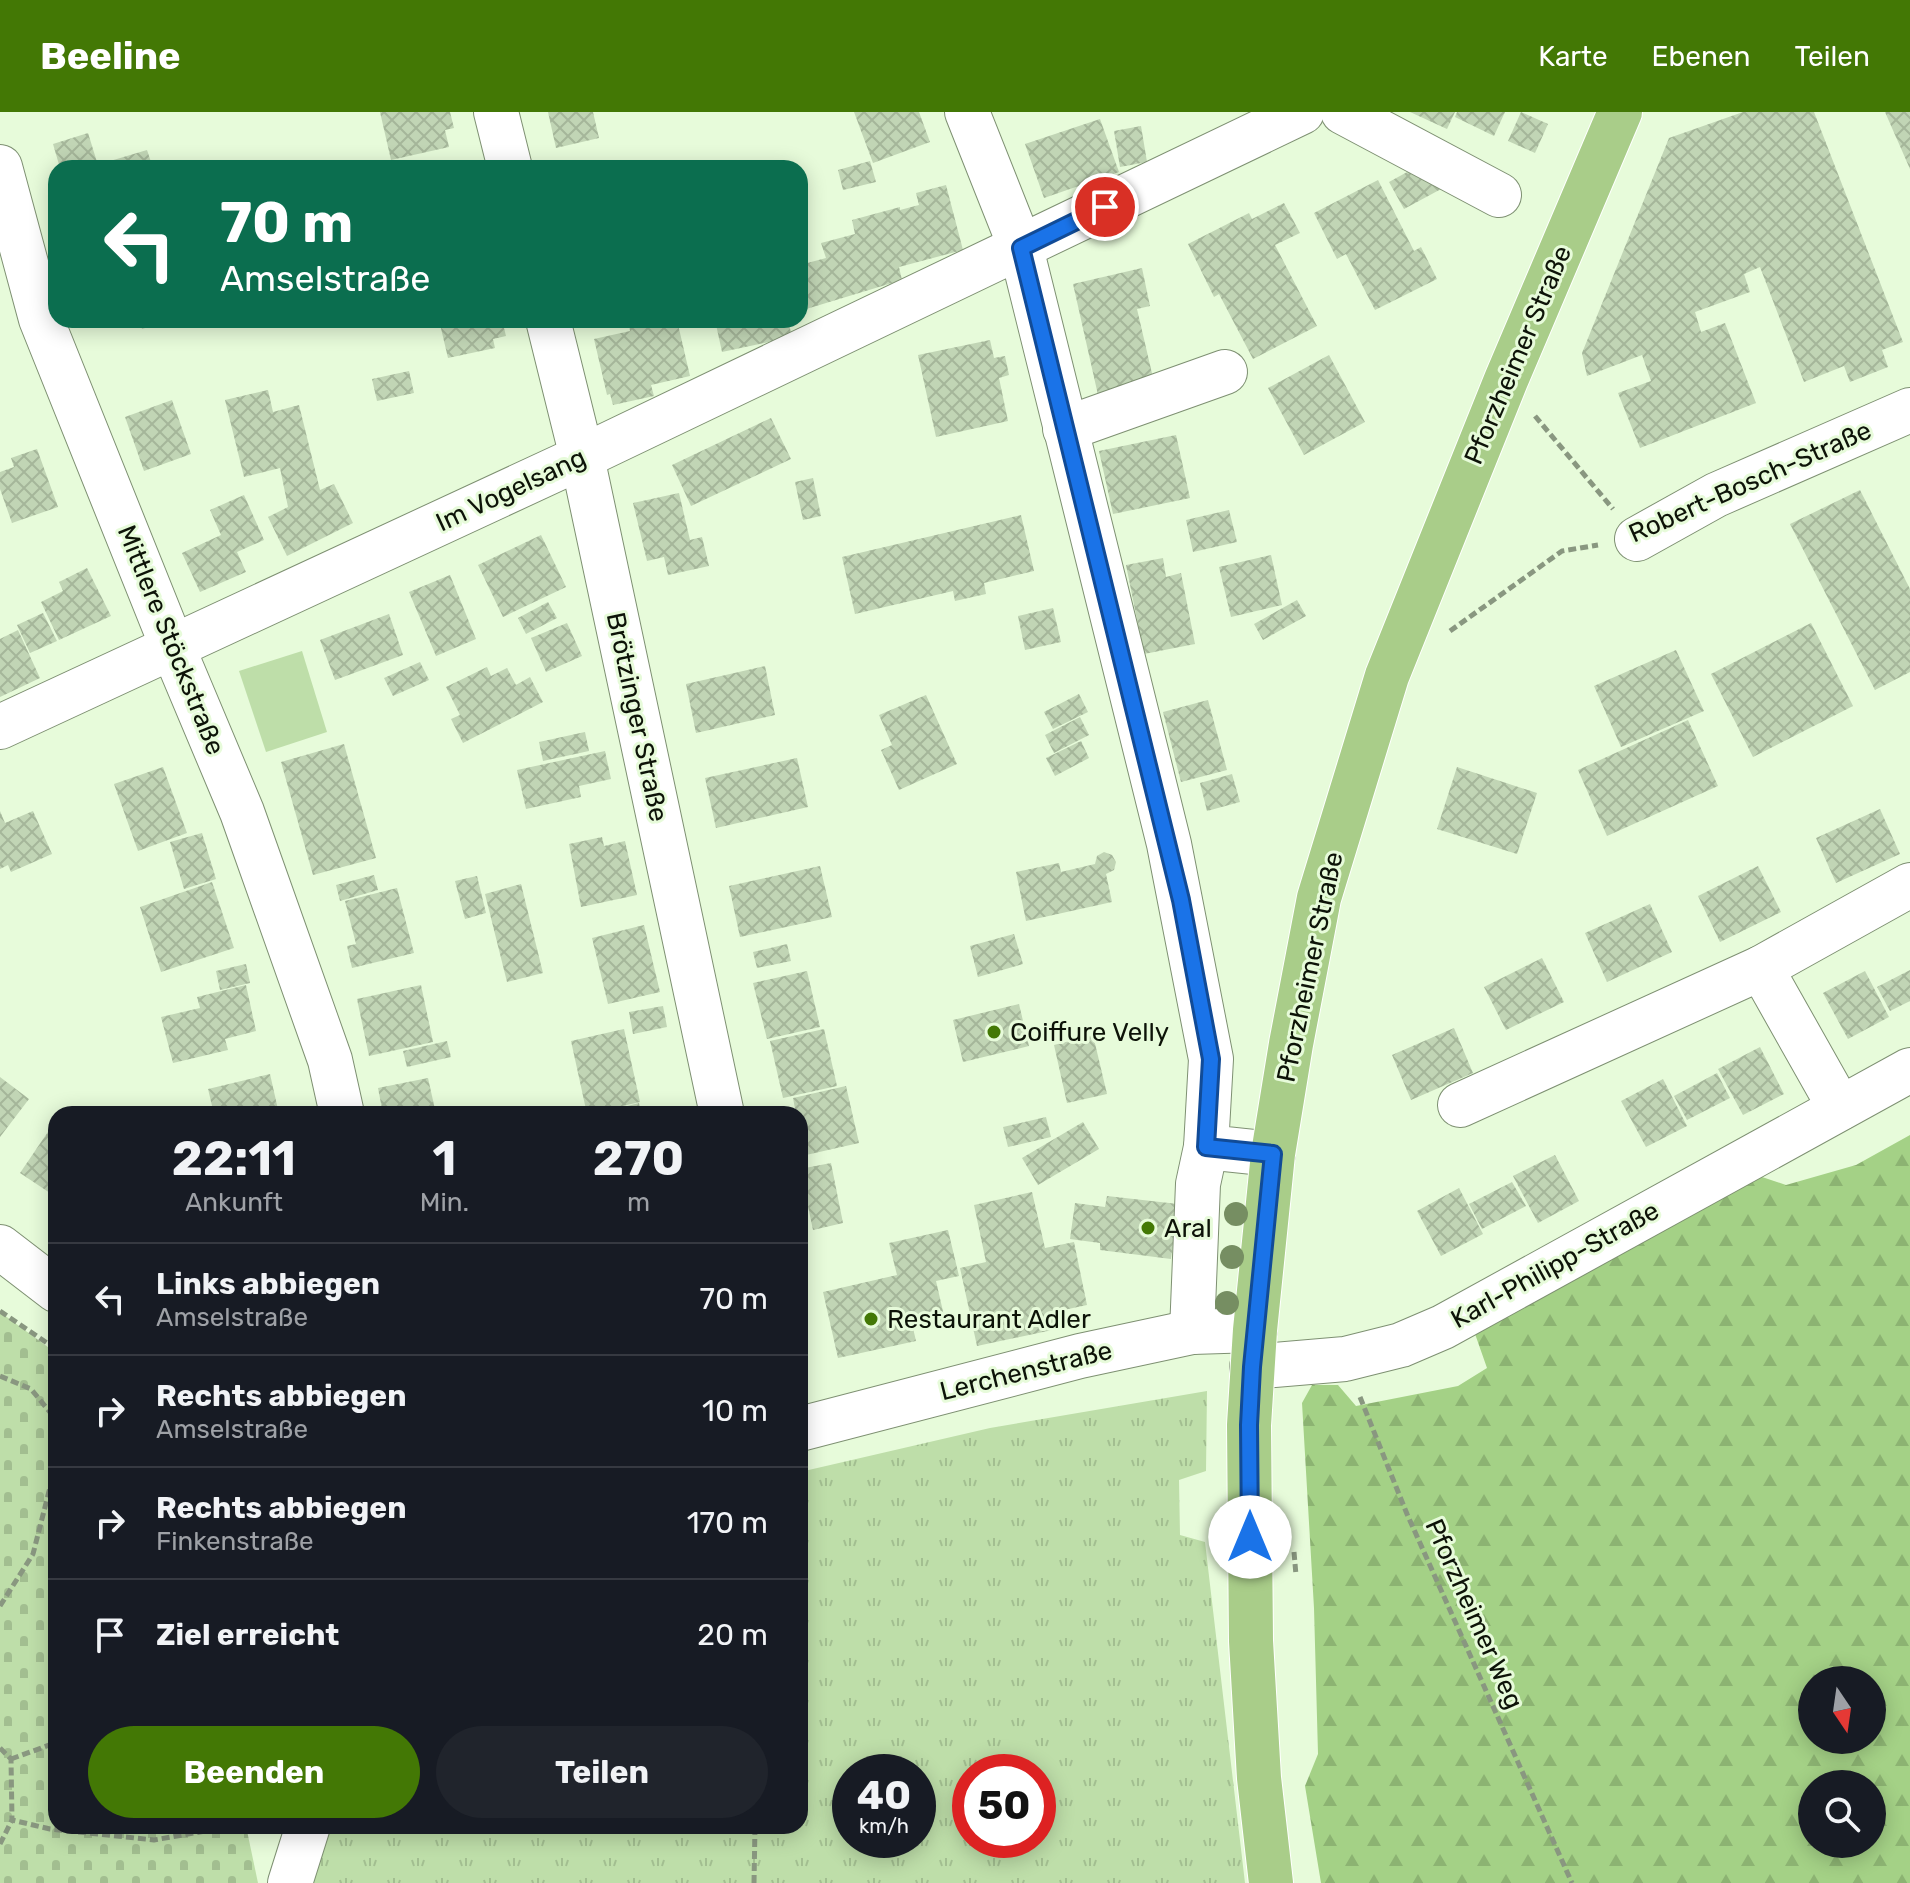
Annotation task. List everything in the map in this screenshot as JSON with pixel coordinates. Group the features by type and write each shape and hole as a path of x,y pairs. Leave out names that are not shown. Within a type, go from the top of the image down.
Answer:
{"main road":[{"name":"Pforzheimer Straße","path":"1271,1883 1259,1778 1251,1641 1249,1425 1273,1154 1291,1044 1324,883 1387,676 1506,380 1620,112"}],"street":[{"path":"496,112 508,160"},
{"path":"967,112 1021,248 1181,900 1211,1059 1206,1147 1198,1184 1192,1332"},
{"name":"Im Vogelsang","path":"0,727 582,457 1302,112"},
{"path":"1343,112 1499,195"},
{"name":"Mittlere Stöckstraße","path":"0,167 41,319 242,812 330,1060 340,1106"},
{"name":"Brötzinger Straße","path":"550,328 582,457 720,1106"},
{"path":"1065,429 1225,372"},
{"name":"Robert-Bosch-Straße","path":"1637,539 1716,495 1910,410"},
{"path":"1460,1105 1761,968 1910,885"},
{"path":"1761,968 1840,1108"},
{"name":"Karl-Philipp-Straße","path":"1254,1349 1345,1359 1401,1345 1443,1327 1910,1070"},
{"path":"1206,1147 1273,1154"},
{"path":"0,1247 48,1284"},
{"name":"Lerchenstraße","path":"808,1427 1080,1356 1192,1332 1254,1349"},
{"path":"290,1883 305,1834"}],"path":[{"path":"1506,380 1637,539"},
{"name":"Robert-Bosch-Straße","path":"1450,631 1562,551 1637,539"},
{"path":"0,1311 48,1344"},
{"name":"Pforzheimer Weg","path":"1345,1359 1407,1514 1572,1883"},
{"path":"0,1376 31,1389 48,1410"},
{"path":"0,1606 33,1554 48,1495"},
{"path":"11,1759 48,1746"},
{"path":"0,1748 11,1759 12,1820 0,1844"},
{"path":"12,1820 48,1829"},
{"path":"97,1834 154,1840 188,1834"},
{"path":"754,1883 755,1834"}],"green space":[{"path":"302,651 327,732 266,752 239,671"},
{"path":"1910,1135 1910,1883 1321,1883 1305,1786 1318,1754 1314,1608 1302,1403 1312,1385 1338,1385 1356,1406 1458,1386 1487,1368 1474,1331 1759,1176 1786,1185 1856,1165"},
{"path":"0,1312 48,1347 48,1834 248,1834 258,1883 0,1883"},
{"path":"1207,1391 1206,1471 1179,1480 1180,1535 1205,1542 1245,1883 313,1883 328,1834 808,1834 808,1470 990,1428"}],"building":[{"path":"380,112 450,112 454,128 445,130 449,147 391,160"},
{"path":"548,112 593,112 599,138 556,148"},
{"path":"854,112 919,112 930,142 873,163"},
{"path":"1410,112 1455,112 1447,129"},
{"path":"1457,112 1505,112 1494,136 1455,117"},
{"path":"1521,112 1548,124 1535,153 1508,141"},
{"path":"1743,112 1814,112 1903,342 1882,350 1888,367 1850,382 1844,366 1804,382 1760,267 1744,274 1750,292 1695,312 1701,332 1725,323 1756,403 1640,448 1618,393 1651,381 1642,355 1587,376 1582,353 1669,138"},
{"path":"1885,112 1910,112 1910,169"},
{"path":"1100,119 1119,172 1044,198 1025,144"},
{"path":"1141,126 1147,162 1120,167 1114,131"},
{"path":"88,133 96,160 58,160 53,144"},
{"path":"147,150 150,160 113,160"},
{"path":"1429,160 1443,188 1404,209 1389,182"},
{"path":"870,161 876,182 843,190 838,170"},
{"path":"1378,180 1414,251 1421,247 1437,279 1375,310 1346,254 1337,259 1314,213"},
{"path":"946,185 963,250 899,267 902,280 808,308 808,263 826,258 821,243 855,234 852,220 919,205 916,193"},
{"path":"1284,203 1300,233 1275,245 1317,326 1253,359 1219,294 1214,297 1188,244 1249,213 1252,219"},
{"path":"1142,268 1150,306 1137,309 1154,382 1098,395 1073,284"},
{"path":"441,328 504,328 506,336 493,339 495,348 448,358"},
{"path":"629,328 679,328 690,376 651,385 654,396 613,405 610,394 607,395 594,339 630,331"},
{"path":"717,328 790,328 792,337 722,352"},
{"path":"990,340 994,358 1005,356 1009,375 999,378 1008,421 936,437 918,355"},
{"path":"1329,355 1365,422 1304,455 1268,388"},
{"path":"409,371 414,393 377,401 372,379"},
{"path":"268,390 273,412 299,405 320,490 334,484 353,523 287,556 268,517 288,507 280,468 244,477 225,400"},
{"path":"172,400 191,454 144,471 125,417"},
{"path":"771,418 791,459 691,506 672,465"},
{"path":"1176,435 1190,498 1113,514 1099,451"},
{"path":"37,449 58,507 12,523 0,489 0,472 14,467 11,458"},
{"path":"813,478 821,516 803,520 795,482"},
{"path":"1860,490 1910,589 1910,672 1875,690 1790,524"},
{"path":"679,493 690,540 702,537 709,566 668,575 664,557 647,561 633,503"},
{"path":"244,495 264,540 237,552 246,572 200,592 182,553 221,535 210,510"},
{"path":"1229,510 1237,542 1193,552 1186,520"},
{"path":"1021,515 1034,571 984,583 986,594 955,601 953,591 855,614 842,557"},
{"path":"541,535 566,587 503,617 478,565"},
{"path":"1271,555 1282,605 1231,617 1219,567"},
{"path":"1163,558 1166,577 1181,573 1195,644 1144,654 1126,565"},
{"path":"87,568 111,616 59,640 41,602 63,591 59,582"},
{"path":"450,575 476,639 436,656 409,592"},
{"path":"1297,600 1306,616 1263,640 1254,624"},
{"path":"548,602 557,618 526,634 518,618"},
{"path":"1053,608 1061,642 1025,650 1018,616"},
{"path":"43,613 57,641 30,653 17,625"},
{"path":"389,614 403,655 335,680 320,640"},
{"path":"567,623 582,656 546,672 531,638"},
{"path":"1811,623 1853,706 1753,757 1711,674"},
{"path":"18,630 40,678 0,697 0,639"},
{"path":"1676,650 1704,711 1621,747 1594,686"},
{"path":"420,662 429,680 393,696 384,678"},
{"path":"765,666 775,715 696,733 686,684"},
{"path":"487,667 491,676 507,668 516,685 530,677 543,702 463,743 451,719 460,715 446,687"},
{"path":"1079,694 1088,712 1053,729 1044,712"},
{"path":"926,695 957,764 899,790 881,750 892,745 879,715"},
{"path":"1208,700 1227,770 1181,782 1163,712"},
{"path":"1080,717 1089,735 1054,753 1045,735"},
{"path":"1688,720 1718,786 1607,836 1578,770"},
{"path":"585,732 589,751 543,761 539,742"},
{"path":"1081,741 1089,758 1055,776 1046,758"},
{"path":"344,744 376,858 313,875 281,762"},
{"path":"605,751 611,779 579,786 581,797 526,809 517,770"},
{"path":"797,758 808,807 716,828 705,778"},
{"path":"163,767 187,833 138,851 114,784"},
{"path":"1457,767 1537,793 1517,854 1437,829"},
{"path":"1232,774 1240,802 1207,811 1200,783"},
{"path":"1880,809 1900,854 1836,883 1816,838"},
{"path":"0,811 5,823 33,811 52,854 11,872 8,865 0,869"},
{"path":"202,833 216,879 184,889 170,842"},
{"path":"602,837 604,846 625,841 637,895 581,907 569,844"},
{"path":"1104,852 1112,855 1116,862 1114,870 1106,874 1112,902 1026,921 1016,872 1059,863 1061,872 1095,864 1097,856"},
{"path":"820,866 832,917 740,937 729,886"},
{"path":"1758,866 1781,912 1720,942 1698,896"},
{"path":"374,875 378,890 340,901 336,885"},
{"path":"477,876 486,913 465,919 455,881"},
{"path":"212,882 234,948 161,972 140,907"},
{"path":"521,884 543,973 507,982 485,894"},
{"path":"397,888 414,953 352,968 347,946 356,944 345,901"},
{"path":"1650,904 1672,952 1607,982 1585,933"},
{"path":"644,925 660,992 608,1004 592,938"},
{"path":"1014,934 1023,964 978,977 970,946"},
{"path":"787,944 791,961 757,968 753,952"},
{"path":"1542,958 1564,1002 1506,1030 1484,987"},
{"path":"246,964 250,983 220,990 216,971"},
{"path":"1910,970 1910,1001 1890,1011 1877,987"},
{"path":"807,971 820,1027 767,1039 753,983"},
{"path":"1865,971 1889,1017 1848,1039 1823,993"},
{"path":"246,985 256,1031 225,1039 228,1050 173,1063 161,1017 200,1008 197,997"},
{"path":"421,985 433,1042 369,1056 357,999"},
{"path":"1019,1004 1029,1046 963,1062 953,1020"},
{"path":"663,1006 667,1027 633,1034 629,1012"},
{"path":"1454,1028 1473,1073 1411,1100 1392,1055"},
{"path":"624,1029 640,1102 622,1106 585,1106 571,1041"},
{"path":"824,1029 837,1086 783,1098 770,1041"},
{"path":"1093,1035 1107,1094 1067,1103 1054,1045"},
{"path":"447,1041 451,1057 407,1067 403,1051"},
{"path":"1760,1047 1784,1094 1743,1115 1718,1069"},
{"path":"1717,1073 1730,1098 1687,1120 1674,1096"},
{"path":"270,1074 277,1106 212,1106 208,1089"},
{"path":"0,1077 29,1099 0,1137"},
{"path":"428,1078 434,1106 381,1106 378,1088"},
{"path":"1663,1079 1687,1126 1646,1147 1621,1101"},
{"path":"846,1086 859,1143 808,1155 808,1106 794,1106 793,1098"},
{"path":"1046,1117 1051,1137 1008,1147 1003,1127"},
{"path":"1083,1122 1099,1149 1038,1185 1022,1158"},
{"path":"48,1132 48,1192 20,1173"},
{"path":"1555,1155 1579,1201 1538,1223 1513,1176"},
{"path":"831,1163 843,1223 813,1230 808,1207 808,1167"},
{"path":"1512,1182 1526,1206 1482,1229 1469,1204"},
{"path":"1459,1188 1483,1234 1441,1256 1417,1211"},
{"path":"1032,1192 1045,1248 1074,1242 1087,1305 1059,1311 1062,1328 977,1346 960,1268 986,1262 974,1205"},
{"path":"1107,1196 1178,1204 1171,1259 1100,1250 1100,1243 1070,1239 1075,1203 1105,1207"},
{"path":"948,1230 959,1276 936,1281 945,1320 913,1328 916,1341 838,1358 823,1292 897,1275 889,1243"}],"place":[{"name":"Coiffure Velly","path":"994,1032"},
{"name":"Aral","path":"1148,1228"},
{"name":"Restaurant Adler","path":"871,1319"}],"route":[{"path":"1105,207 1021,248 1181,900 1211,1059 1206,1147 1273,1154 1252,1367 1250,1537"}]}
